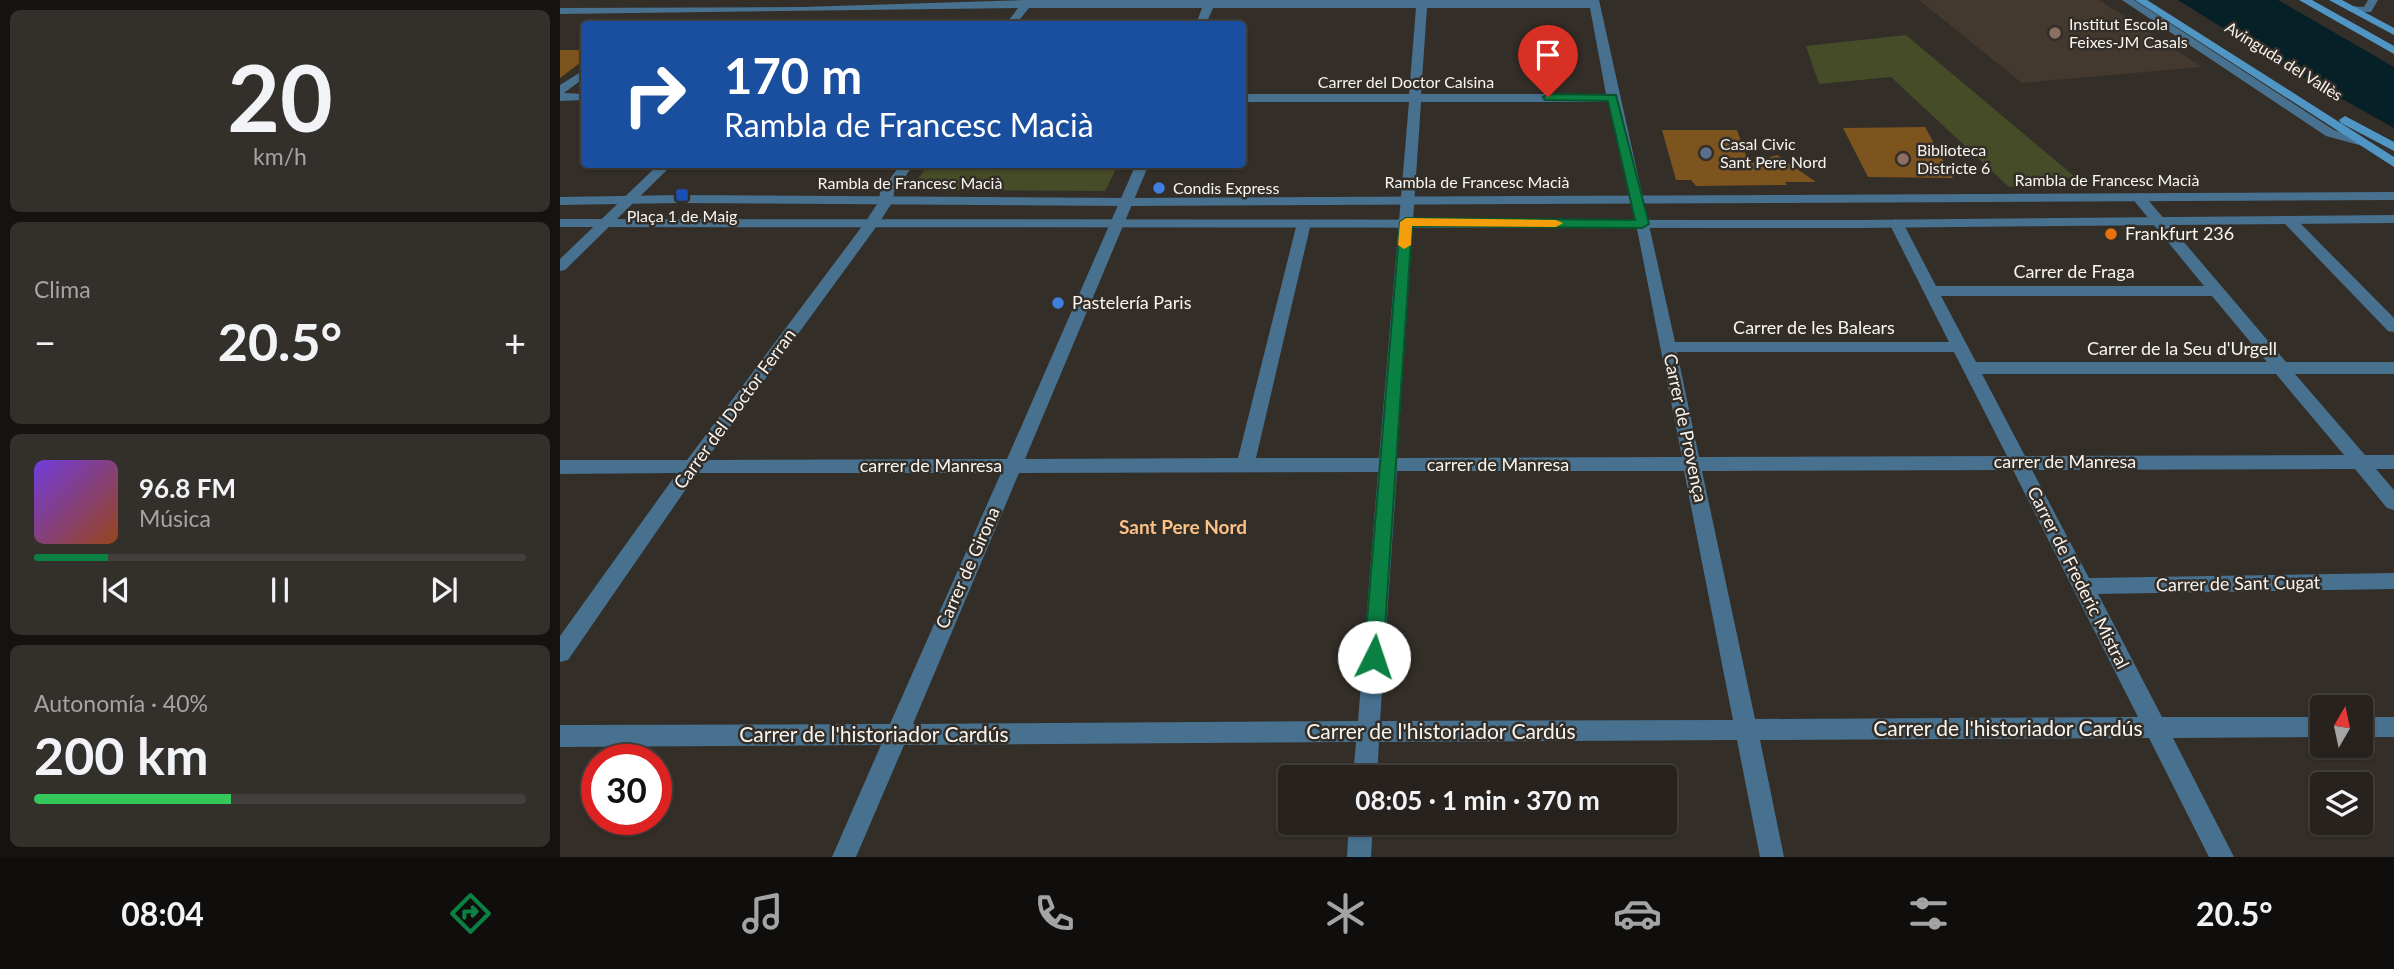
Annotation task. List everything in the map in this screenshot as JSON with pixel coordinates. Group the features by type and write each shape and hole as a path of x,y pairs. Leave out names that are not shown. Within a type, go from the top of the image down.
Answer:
{"main road":[{"name":"Avinguda del Vallès","path":"2140,0 2388,160 2394,170"},
{"name":"Avinguda del Vallès","path":"2158,0 2281,81 2394,147"},
{"path":"2304,0 2394,51"},
{"path":"2322,0 2394,40"},
{"path":"2334,0 2394,32"}],"street":[{"path":"653,21 676,0"},
{"path":"817,20 839,0"},
{"name":"Avinguda del Vallès","path":"2127,0 2330,133 2359,141"},
{"path":"2350,9 2367,10 2373,0"},
{"path":"560,11 829,10 1028,2 1595,3"},
{"path":"1013,21 1028,2"},
{"path":"1366,765 1422,2"},
{"path":"1202,21 1210,3"},
{"name":"Carrer de Provença","path":"1595,3 1612,98 1637,199 1693,464 1772,857"},
{"path":"560,91 581,75"},
{"path":"560,97 581,97"},
{"name":"Carrer del Doctor Calsina","path":"1246,98 1612,98"},
{"path":"560,267 663,168"},
{"name":"Carrer del Doctor Ferran","path":"560,653 692,466 872,223 886,201 887,192 905,168"},
{"name":"Carrer de Girona","path":"844,857 1141,168"},
{"name":"Rambla de Francesc Macià","path":"560,201 630,199 1127,202 2394,196"},
{"path":"2138,197 2394,503"},
{"path":"560,223 1642,224 2394,219"},
{"path":"2290,221 2394,327"},
{"path":"1246,464 1304,223"},
{"name":"Carrer de Frederic Mistral","path":"1896,223 2222,857"},
{"name":"Carrer de Fraga","path":"1931,291 2217,290"},
{"name":"Carrer de les Balears","path":"1668,347 1960,348"},
{"name":"Carrer de la Seu d'Urgell","path":"1971,368 2394,369"},
{"name":"carrer de Manresa","path":"560,467 2394,463"},
{"name":"Carrer de Sant Cugat","path":"2083,586 2394,582"},
{"name":"Carrer de l'historiador Cardús","path":"560,736 2310,727"},
{"path":"2373,727 2394,727"},
{"path":"1359,857 1360,835"}],"shaded area":[{"name":"Institut Escola Feixes-JM Casals","path":"1919,0 2099,0 2202,67 2022,83"}],"green space":[{"path":"1906,35 2075,177 2009,187 1891,77 1819,84 1806,46"},
{"path":"926,168 1116,168 1105,191 910,190"}],"water":[{"path":"2178,0 2278,0 2394,67 2394,128 2285,67"}],"building":[{"path":"560,50 581,50 581,62 560,78"},
{"path":"1925,127 1953,178 1868,177 1843,128"},
{"path":"1662,130 1737,130 1749,164 1777,155 1816,182 1696,186 1691,180 1676,180"}],"slow traffic":[{"path":"1404,245 1406,222 1556,223"}],"place":[{"name":"Institut Escola Feixes-JM Casals","path":"2055,33"},
{"name":"Casal Civic Sant Pere Nord","path":"1706,153"},
{"name":"Biblioteca Districte 6","path":"1903,159"},
{"name":"Condis Express","path":"1159,188"},
{"name":"Plaça 1 de Maig","path":"682,195"},
{"name":"Frankfurt 236","path":"2111,234"},
{"name":"Pastelería Paris","path":"1058,303"}],"district":[{"name":"Sant Pere Nord","path":"1183,527"}],"route":[{"path":"1374,657 1406,222 1642,224 1612,98 1548,97"}]}
